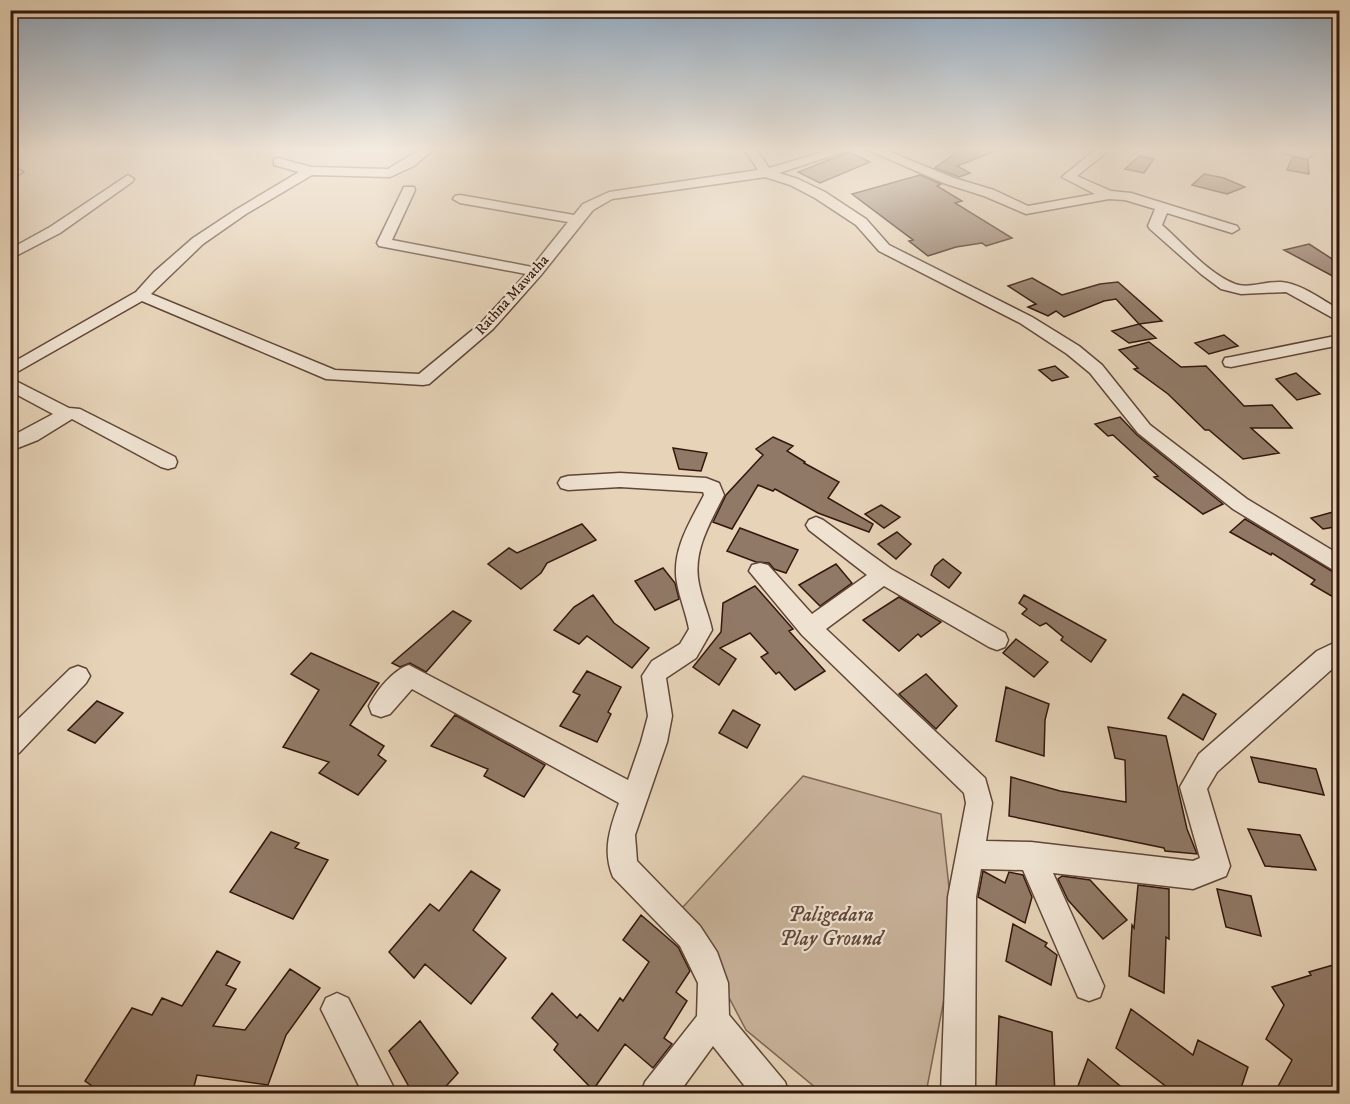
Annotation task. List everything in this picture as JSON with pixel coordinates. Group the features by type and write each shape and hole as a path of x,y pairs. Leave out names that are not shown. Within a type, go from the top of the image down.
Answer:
{"street":[{"path":"10,255 55,230 96,202"},
{"path":"10,371 141,295 162,269 235,214 257,202"},
{"path":"404,202 384,243 536,272"},
{"path":"474,202 577,220"},
{"name":"Rathna Mawatha","path":"141,295 332,375 423,380 487,326 536,272 588,207 598,202"},
{"path":"830,202 861,222 884,248 1026,320 1073,350 1096,369 1144,429 1240,504 1340,566"},
{"path":"1008,202 1026,210 1073,202"},
{"path":"1143,202 1232,229"},
{"path":"1162,208 1155,226 1220,282 1242,289 1282,286 1290,288 1340,317"},
{"path":"1231,362 1340,340"},
{"path":"10,383 66,414"},
{"path":"10,445 31,436 66,414 74,413 168,462"},
{"path":"568,483 620,480 706,485 711,488 714,495 691,542 686,561 688,584 701,630 688,651 660,668 654,676 660,717 621,836 623,867 671,914 706,963 713,983 713,1022 657,1094"},
{"path":"816,525 883,575 997,640"},
{"path":"760,571 810,628 976,787 979,803 962,897 958,1094"},
{"path":"810,628 883,575"},
{"path":"968,855 1031,856 1193,875 1216,866 1193,787 1208,763 1301,679 1326,658 1340,650"},
{"path":"381,706 409,675 635,798"},
{"path":"10,745 78,676"},
{"path":"1031,856 1089,986"},
{"path":"337,1009 381,1094"},
{"path":"713,1022 772,1094"}],"green space":[{"name":"Paligedara Play Ground","path":"803,776 941,814 955,942 926,1093 822,1093 746,1030 682,908"}],"building":[{"path":"862,202 960,202 955,203 1012,238 986,246 982,243 956,247 928,256 909,241 913,240"},
{"path":"1309,244 1340,264 1340,280 1284,250"},
{"path":"1032,278 1062,295 1100,284 1118,282 1162,321 1139,324 1116,299 1104,301 1064,317 1056,311 1048,316 1028,307 1036,304 1008,286"},
{"path":"1139,324 1156,338 1129,343 1112,331"},
{"path":"1224,335 1238,346 1209,354 1195,343"},
{"path":"1149,342 1181,367 1206,366 1244,406 1272,405 1292,428 1251,428 1279,453 1243,459 1209,430 1205,430 1168,394 1134,369 1138,368 1119,350"},
{"path":"1055,366 1068,377 1052,381 1039,370"},
{"path":"1296,373 1320,394 1297,400 1276,379"},
{"path":"1120,417 1137,435 1223,504 1203,514 1154,477 1158,476 1113,435 1108,436 1095,424"},
{"path":"773,437 793,446 787,451 804,463 839,482 828,498 873,524 869,532 818,513 775,489 773,491 758,485 732,529 713,522 726,495 763,455 756,449"},
{"path":"673,448 707,453 701,471 679,469"},
{"path":"881,505 900,517 884,528 865,514"},
{"path":"1340,510 1340,526 1323,529 1311,518"},
{"path":"1245,519 1340,576 1340,601 1311,584 1315,580 1272,553 1271,555 1230,532"},
{"path":"582,524 596,540 547,563 541,573 521,589 488,564 509,548 517,553"},
{"path":"740,528 798,550 786,573 774,569 769,563 756,562 727,551"},
{"path":"897,532 911,544 896,559 878,544"},
{"path":"943,559 961,573 949,588 931,575 935,566"},
{"path":"836,564 852,583 820,606 799,585"},
{"path":"663,568 675,583 679,599 655,610 635,581"},
{"path":"755,586 793,629 789,631 825,671 795,690 761,657 768,653 750,633 720,648 736,659 719,685 693,667 721,632 723,603"},
{"path":"593,595 614,623 649,648 632,668 587,636 579,644 554,630 574,607"},
{"path":"1024,595 1106,640 1091,662 1061,640 1063,637 1046,623 1040,626 1022,614 1027,609 1019,603"},
{"path":"899,597 941,622 921,637 918,634 899,651 863,620"},
{"path":"453,611 471,621 426,672 410,663 400,667 392,663"},
{"path":"1016,639 1048,662 1034,677 1003,653"},
{"path":"311,653 379,683 350,725 384,746 378,755 386,761 358,795 319,773 329,762 283,747 319,690 291,674"},
{"path":"587,671 621,687 608,712 611,714 597,742 560,726 580,695 573,692"},
{"path":"926,674 957,706 936,729 899,694"},
{"path":"1006,687 1049,704 1045,720 1044,756 996,741"},
{"path":"1183,694 1216,714 1203,740 1168,718"},
{"path":"97,701 123,713 95,743 68,730"},
{"path":"733,710 760,725 747,748 719,733"},
{"path":"455,715 545,765 524,797 484,776 488,769 431,746"},
{"path":"1108,727 1166,736 1187,829 1197,854 1165,851 1164,848 1009,816 1011,777 1060,791 1126,802 1125,760 1115,758"},
{"path":"1251,757 1316,769 1324,795 1259,782"},
{"path":"1248,829 1300,835 1316,870 1265,866"},
{"path":"271,832 299,843 295,848 328,860 293,919 230,892"},
{"path":"471,871 500,890 473,930 506,958 471,1004 425,964 414,978 389,952 430,904 439,911"},
{"path":"983,871 1005,883 1009,872 1023,875 1032,897 1025,923 978,897"},
{"path":"1062,876 1090,880 1127,920 1103,939 1068,900 1058,879"},
{"path":"1138,885 1169,889 1169,939 1166,937 1164,993 1129,976 1132,925 1134,928"},
{"path":"1217,889 1251,896 1261,936 1226,927"},
{"path":"641,915 678,947 690,971 676,992 687,1001 664,1038 672,1044 653,1068 625,1044 593,1090 554,1050 558,1044 532,1018 552,993 577,1018 580,1014 598,1031 620,998 623,1001 649,962 623,940"},
{"path":"1013,924 1047,943 1045,946 1057,955 1051,985 1006,961"},
{"path":"217,951 240,962 226,985 236,989 213,1026 245,1030 290,969 320,988 286,1035 268,1085 197,1075 192,1094 104,1094 85,1081 132,1008 152,1015 162,998 182,1006"},
{"path":"1340,963 1340,1094 1274,1094 1292,1060 1266,1039 1284,1005 1272,987 1311,975 1309,972"},
{"path":"1131,1009 1193,1055 1198,1040 1248,1067 1239,1094 1176,1094 1116,1048"},
{"path":"999,1016 1052,1032 1055,1094 1008,1094 996,1089"},
{"path":"420,1021 458,1073 439,1094 413,1094 389,1051"},
{"path":"1088,1059 1113,1080 1130,1094 1075,1094"}]}
